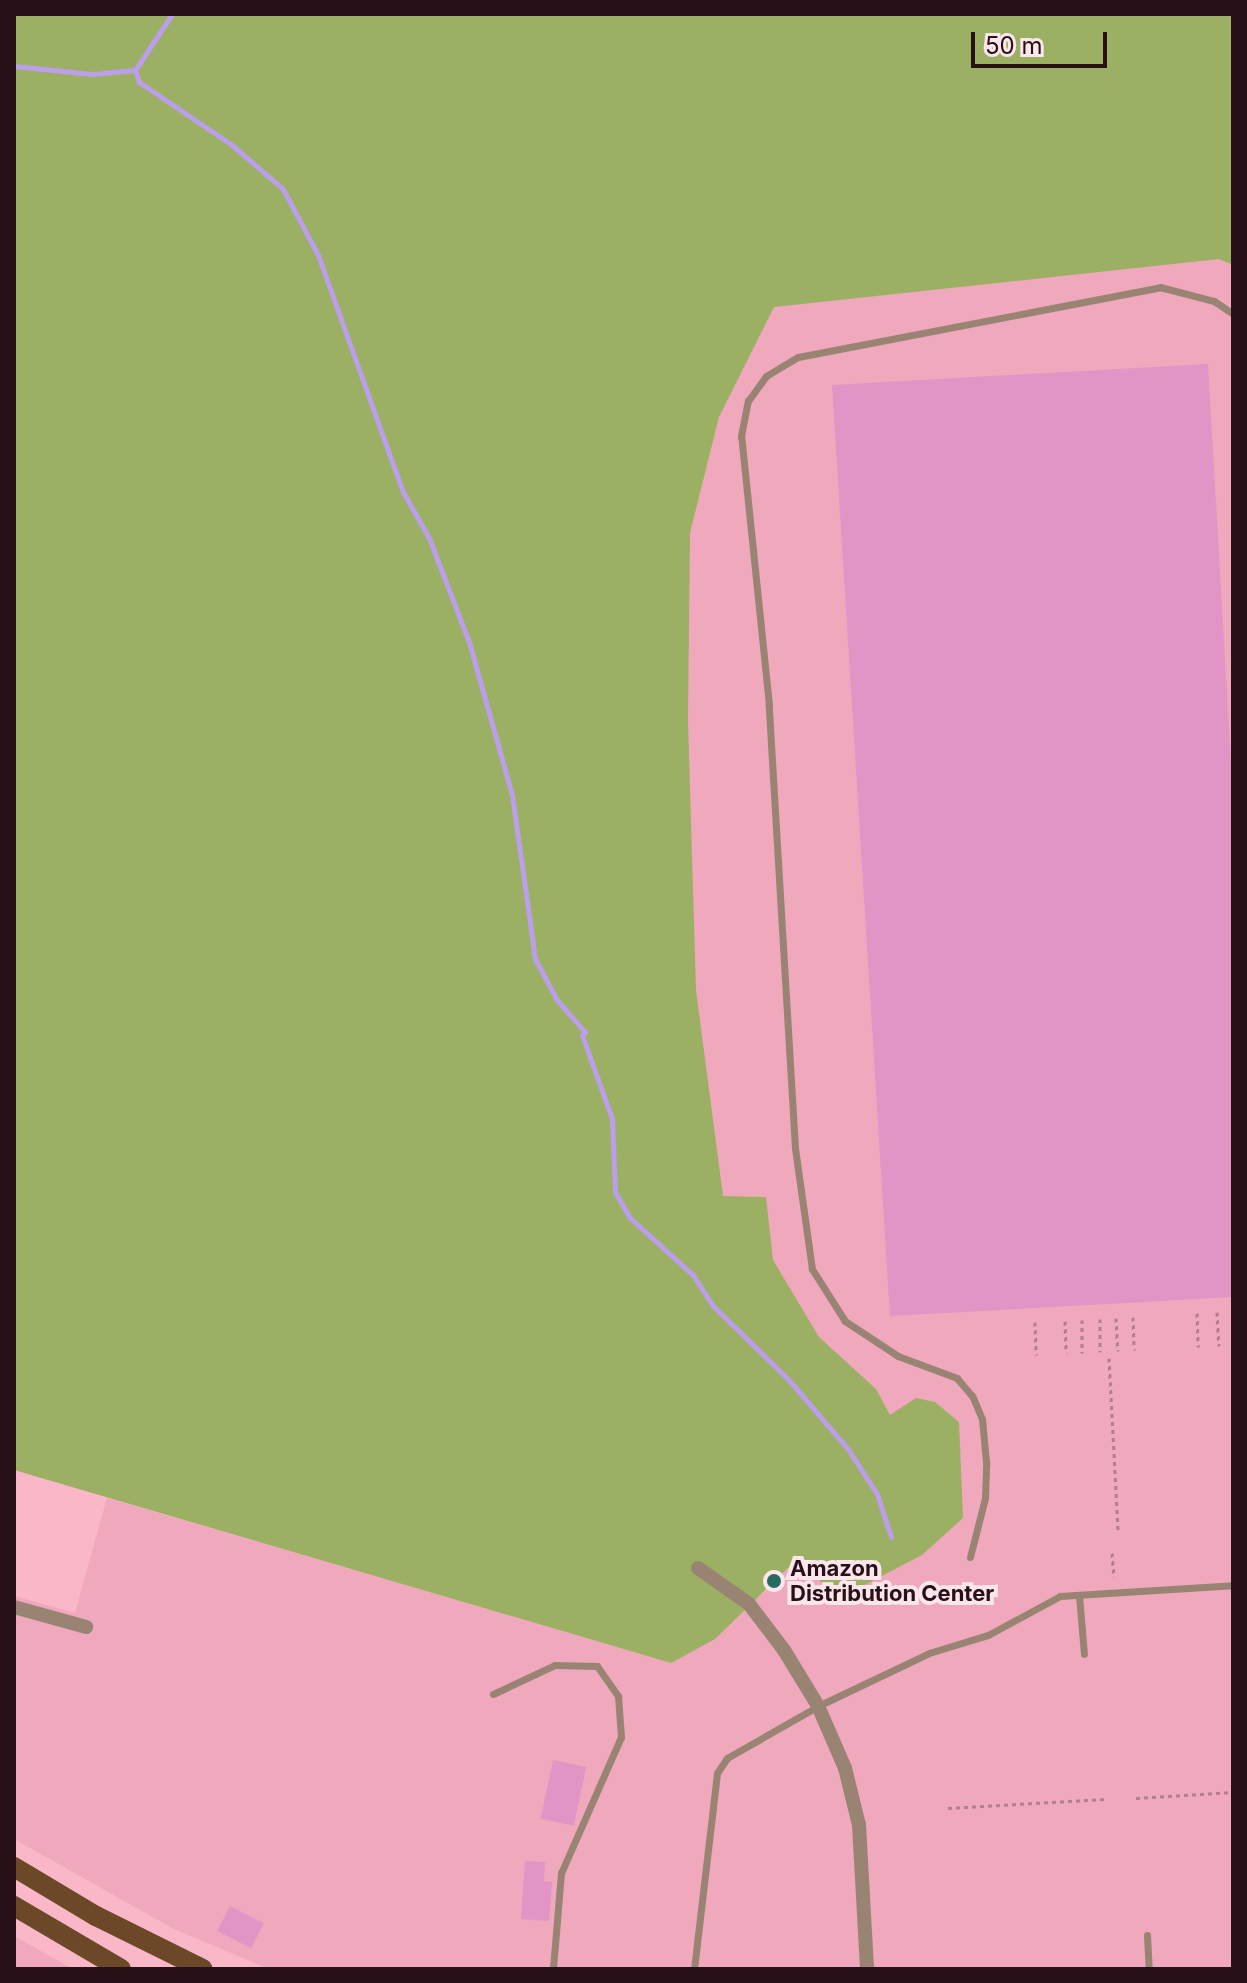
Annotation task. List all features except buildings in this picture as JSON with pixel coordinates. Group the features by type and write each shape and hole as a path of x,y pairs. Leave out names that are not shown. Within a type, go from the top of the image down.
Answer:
{"main road":[{"path":"14,1867 96,1916 203,1969"},
{"path":"16,1909 121,1969"},
{"path":"82,1948 96,1916"}],"street":[{"path":"698,1568 749,1604 818,1706 845,1768 859,1825 867,1969"},
{"path":"14,1607 86,1627"}],"lane":[{"path":"970,1557 985,1498 982,1419 957,1378 898,1356 845,1321 812,1269 798,1164 769,705 741,436 748,401 766,376 798,357 1160,287 1214,301 1233,314"},
{"path":"694,1969 717,1773 727,1758 818,1706 929,1653 988,1635 1060,1596 1233,1585"},
{"path":"1079,1595 1084,1654"},
{"path":"493,1694 555,1665 597,1666 618,1696 621,1737 561,1873 553,1969"},
{"path":"1147,1935 1149,1969"}],"path":[{"path":"1217,1312 1219,1346"},
{"path":"1197,1313 1198,1347"},
{"path":"1133,1317 1134,1350"},
{"path":"1116,1318 1118,1351"},
{"path":"1100,1319 1100,1352"},
{"path":"1082,1320 1082,1353"},
{"path":"1065,1321 1066,1353"},
{"path":"1035,1322 1036,1355"},
{"path":"1028,1339 1036,1339"},
{"path":"1109,1358 1118,1531"},
{"path":"1112,1553 1114,1577"},
{"path":"1136,1798 1233,1792"},
{"path":"948,1808 1106,1799"}],"shaded area":[{"path":"1233,175 1233,1969 269,1969 174,1929 14,1839 14,1596 75,1613 107,1498 671,1663 765,1592 849,1504 322,410"},
{"path":"14,1936 73,1969 14,1969"}],"green space":[{"path":"14,14 1233,14 1233,265 1219,259 774,307 719,417 690,533 688,720 696,990 723,1196 766,1197 773,1260 819,1337 876,1389 890,1415 916,1398 935,1402 959,1422 963,1518 922,1555 836,1600 810,1569 789,1567 715,1639 671,1663 14,1470"}],"waterway":[{"path":"135,70 172,14"},
{"path":"14,66 92,74 135,70"},
{"path":"135,70 139,82 232,145 283,189 318,255 403,492 429,538 469,642 512,795 535,959 557,1000 585,1032 582,1035 612,1119 615,1192 630,1218 693,1275 713,1306 788,1379 848,1449 877,1494 891,1537"}],"place":[{"name":"Amazon Distribution Center","path":"774,1581"}]}
